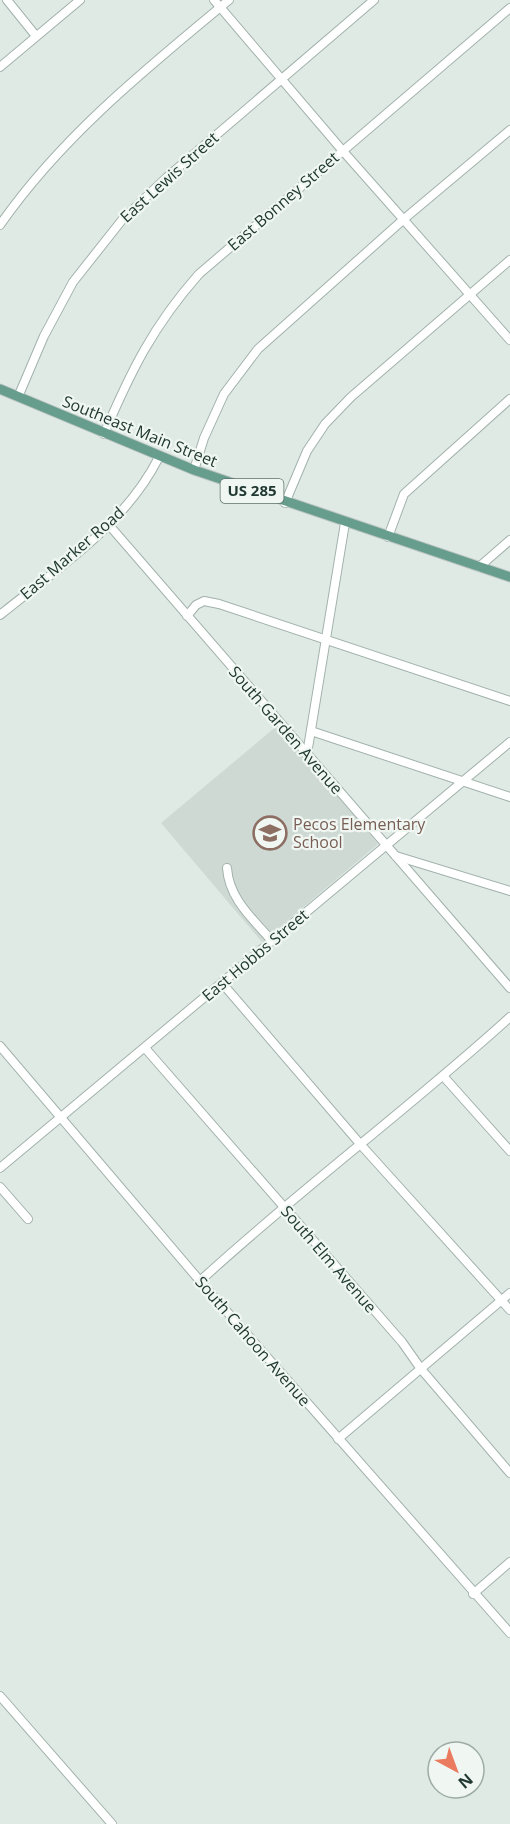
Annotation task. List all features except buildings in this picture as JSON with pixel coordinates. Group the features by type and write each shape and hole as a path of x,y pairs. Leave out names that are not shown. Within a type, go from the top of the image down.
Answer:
{"main road":[{"name":"Southeast Main Street","path":"0,389 194,470 285,503 510,577"}],"street":[{"path":"7,0 36,36"},
{"path":"0,67 80,0"},
{"path":"214,0 342,150 510,340"},
{"path":"0,225 34,179 66,143 229,0"},
{"name":"East Lewis Street","path":"18,397 52,318 73,282 109,235 150,192 374,0"},
{"name":"East Bonney Street","path":"104,434 139,355 176,300 199,274 510,8"},
{"path":"194,470 213,416 224,394 252,356 279,328 510,130"},
{"path":"285,503 307,451 325,424 351,397 510,260"},
{"path":"388,537 404,494 510,399"},
{"name":"East Marker Road","path":"0,615 109,525 140,491 159,457"},
{"path":"307,753 314,732 345,522"},
{"name":"South Garden Avenue","path":"109,525 510,988"},
{"path":"479,567 510,540"},
{"path":"187,616 196,605 204,601 510,701"},
{"path":"314,732 510,797"},
{"name":"East Hobbs Street","path":"0,1168 510,742"},
{"path":"395,856 510,891"},
{"path":"227,868 228,884 234,896 272,941"},
{"path":"222,983 361,1145 510,1310"},
{"path":"200,1281 444,1077 510,1017"},
{"name":"South Cahoon Avenue","path":"0,1046 200,1281 473,1594 510,1633"},
{"name":"South Elm Avenue","path":"145,1048 402,1342 421,1369 510,1473"},
{"path":"444,1077 510,1151"},
{"path":"0,1187 28,1219"},
{"path":"338,1439 510,1293"},
{"path":"473,1594 510,1562"},
{"path":"0,1696 112,1824"}],"shaded area":[{"name":"Pecos Elementary School","path":"278,725 378,844 262,942 161,823"}],"place":[{"name":"Pecos Elementary School","path":"270,833"}]}
